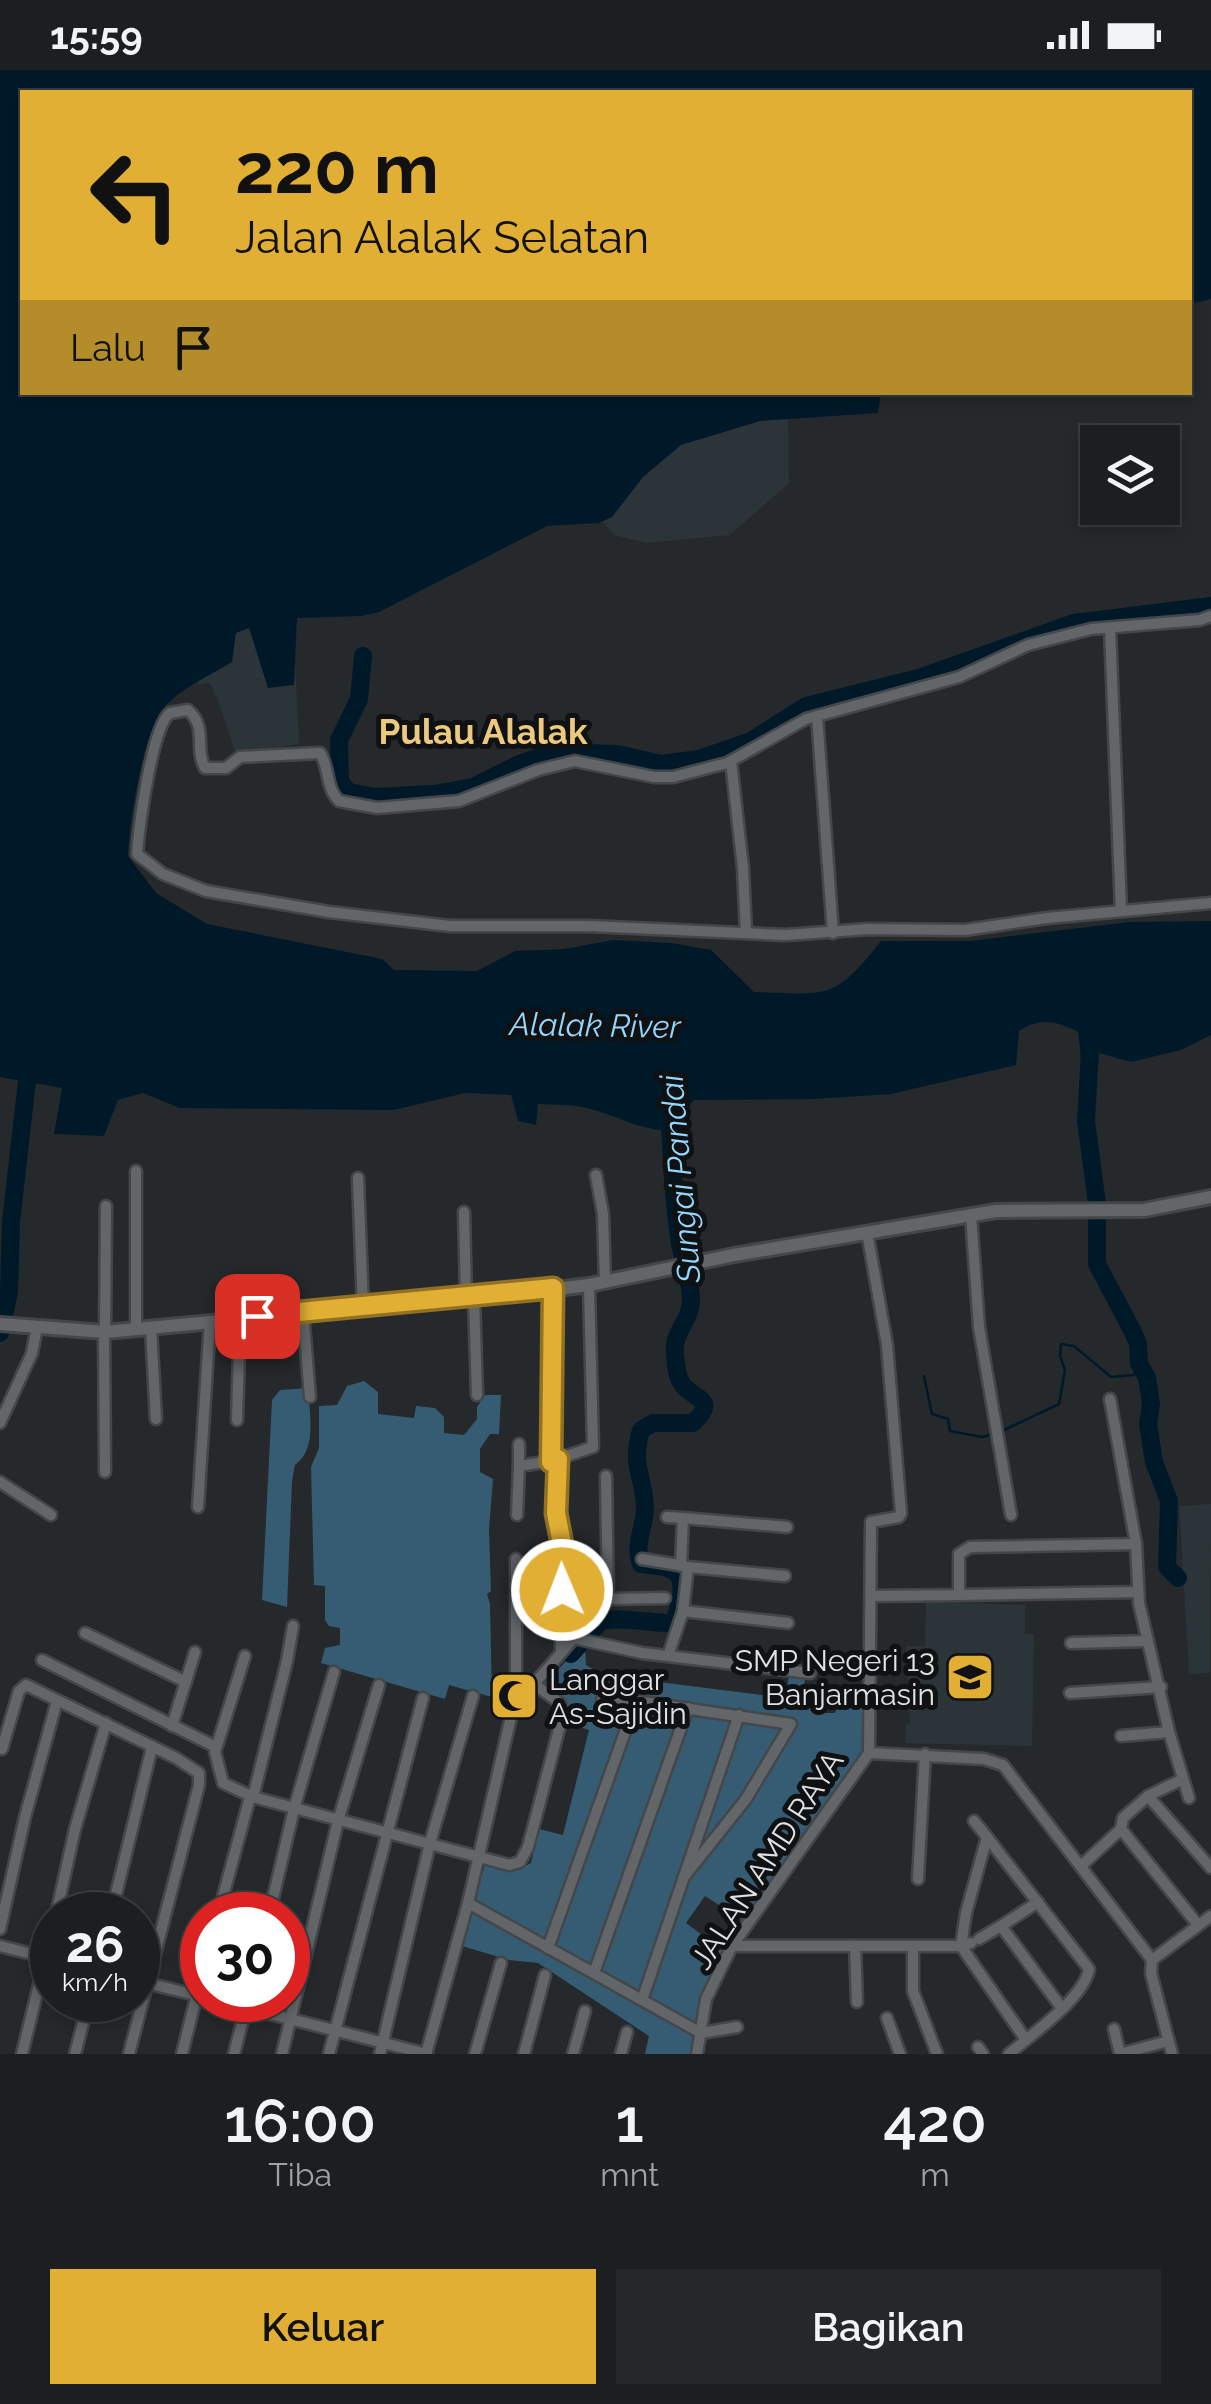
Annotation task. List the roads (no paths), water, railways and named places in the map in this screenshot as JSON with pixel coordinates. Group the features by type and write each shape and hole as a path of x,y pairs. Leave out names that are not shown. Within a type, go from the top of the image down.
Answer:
{"street":[{"path":"1211,616 1068,634 1028,645 959,676 817,716 731,761 665,778 574,760 459,801 377,808 352,805 337,799 320,753 240,757 226,768 204,768 200,760 202,737 194,714 186,710 167,714 160,724 152,756 137,854 163,874 206,891 330,912 450,926 590,926 746,933 964,930 1211,904"},
{"path":"1110,628 1121,911"},
{"path":"817,716 833,932"},
{"path":"731,761 746,933"},
{"path":"136,1170 136,1330"},
{"path":"596,1175 605,1282"},
{"path":"358,1178 363,1307"},
{"path":"6,1324 105,1332 470,1297 605,1282 996,1211 1177,1206 1211,1197"},
{"path":"105,1472 106,1206"},
{"path":"464,1212 477,1394"},
{"path":"971,1216 979,1328 1012,1515"},
{"name":"JALAN AMD RAYA","path":"697,2054 706,1999 732,1946 869,1753 871,1522 899,1517 901,1513 886,1345 867,1232"},
{"path":"519,1466 554,1461 593,1447 590,1284"},
{"path":"553,1288 556,1513 575,1639"},
{"path":"303,1312 310,1396"},
{"path":"237,1420 240,1318"},
{"path":"198,1507 210,1321"},
{"path":"0,1423 32,1353 37,1326"},
{"path":"151,1328 156,1419"},
{"path":"1110,1399 1136,1544 1138,1592 1169,1732 1189,1798"},
{"path":"517,1515 519,1444"},
{"path":"516,1695 534,1684 608,1599 606,1476"},
{"path":"0,1482 51,1514"},
{"path":"667,1517 787,1527"},
{"path":"668,1656 683,1611 683,1518"},
{"path":"960,1595 961,1550 1136,1544"},
{"path":"306,2022 426,2054 468,1904 516,1695 516,1559"},
{"path":"642,1559 784,1576"},
{"path":"870,1596 1138,1592"},
{"path":"608,1599 665,1598"},
{"path":"683,1611 788,1623"},
{"path":"225,1892 287,1662 293,1626"},
{"path":"86,1632 186,1682"},
{"path":"575,1639 668,1656 810,1674"},
{"path":"1071,1644 1148,1641"},
{"path":"172,1726 195,1652"},
{"path":"244,1656 216,1747 216,1766 222,1783 294,1810 516,1864 528,1848 563,1714 560,1703 534,1684"},
{"path":"42,1660 216,1747"},
{"path":"274,1892 334,1672"},
{"path":"310,1938 338,1821 379,1685"},
{"path":"2,1750 23,1686 196,1770 200,1779 160,1921"},
{"path":"1070,1692 1161,1687"},
{"path":"380,2054 430,1843 473,1696"},
{"path":"330,2054 424,1698"},
{"path":"602,1700 636,1701 792,1724 746,1799 684,1877"},
{"path":"548,1948 636,1701"},
{"path":"0,1929 25,1816 57,1702"},
{"path":"594,1974 688,1708"},
{"path":"642,2000 739,1715"},
{"path":"61,1892 74,1829 106,1723"},
{"path":"1121,1736 1169,1732"},
{"path":"117,1892 152,1748"},
{"name":"JALAN AMD RAYA","path":"869,1753 996,1760 1021,1787 1152,1960"},
{"path":"918,1879 926,1754"},
{"path":"1081,1866 1148,1796 1182,1779"},
{"path":"1148,1796 1211,1868"},
{"path":"974,1821 1089,1969 1086,1982 1009,2054"},
{"path":"1120,1829 1198,1926"},
{"path":"988,1837 966,1913 970,1943 1026,2040"},
{"path":"732,1946 912,1948 970,1943 1038,1902"},
{"path":"468,1904 701,2033 736,2027"},
{"path":"1172,2054 1152,1960 1211,1916"},
{"path":"1000,1926 1061,2007"},
{"path":"0,1946 30,1954"},
{"path":"855,1946 856,2002"},
{"path":"912,1948 913,1991 937,2054"},
{"path":"475,2054 501,1963"},
{"path":"524,2054 545,1974"},
{"path":"573,2054 584,2011"},
{"path":"887,2018 900,2054"},
{"path":"22,2054 31,2022"},
{"path":"75,2054 84,2022"},
{"path":"129,2054 135,2022"},
{"path":"182,2054 192,2022"},
{"path":"234,2054 242,2022"},
{"path":"282,2054 290,2022"},
{"path":"1114,2029 1120,2054 1168,2041"},
{"path":"621,2054 626,2032"}],"water":[{"name":"Alalak River","path":"0,70 1211,70 1211,299 1192,304 1192,90 20,90 20,395 881,395 878,413 760,421 681,445 643,477 612,517 599,523 547,526 379,612 297,618 294,685 268,688 249,628 236,633 232,662 166,705 151,733 139,776 128,856 156,893 207,924 382,959 394,970 477,971 515,951 565,949 613,940 671,943 711,950 754,992 827,990 851,975 881,941 970,941 1130,922 1211,921 1211,1035 1181,1050 1131,1062 1099,1053 1095,1075 1083,1072 1078,1032 1042,1022 1019,1031 1016,1065 891,1094 694,1100 670,1130 649,1128 586,1108 538,1104 536,1125 518,1121 511,1095 465,1093 394,1110 180,1108 143,1093 118,1100 104,1136 54,1134 62,1088 0,1077"}],"waterway":[{"path":"363,656 359,699 339,740 340,782 349,792 375,797 434,794 473,787 554,752 617,754 661,764 699,759 751,741 806,706 919,678 1074,623 1211,606"},
{"path":"1090,1050 1086,1121 1097,1204 1097,1264 1132,1330 1139,1363 1147,1378 1154,1462 1169,1501 1167,1567 1178,1578"},
{"path":"0,1333 9,1292 11,1222 27,1081 34,1062"},
{"name":"Sungai Pandai","path":"571,1654 601,1621 674,1623 681,1598 677,1573 666,1567 641,1564 639,1550 645,1509 637,1464 641,1430 653,1423 693,1423 704,1409 702,1400 682,1384 676,1366 676,1339 691,1298 677,1222 669,1107"},
{"path":"1000,1432 1059,1404 1065,1370 1061,1344 1074,1346 1111,1377 1134,1375 1139,1363"},
{"path":"924,1376 932,1414 948,1419 950,1431 982,1437 993,1434"}],"place":[{"name":"SMP Negeri 13 Banjarmasin","path":"970,1677"},
{"name":"Langgar As-Sajidin","path":"514,1696"}],"district":[{"name":"Pulau Alalak","path":"483,731"}]}
